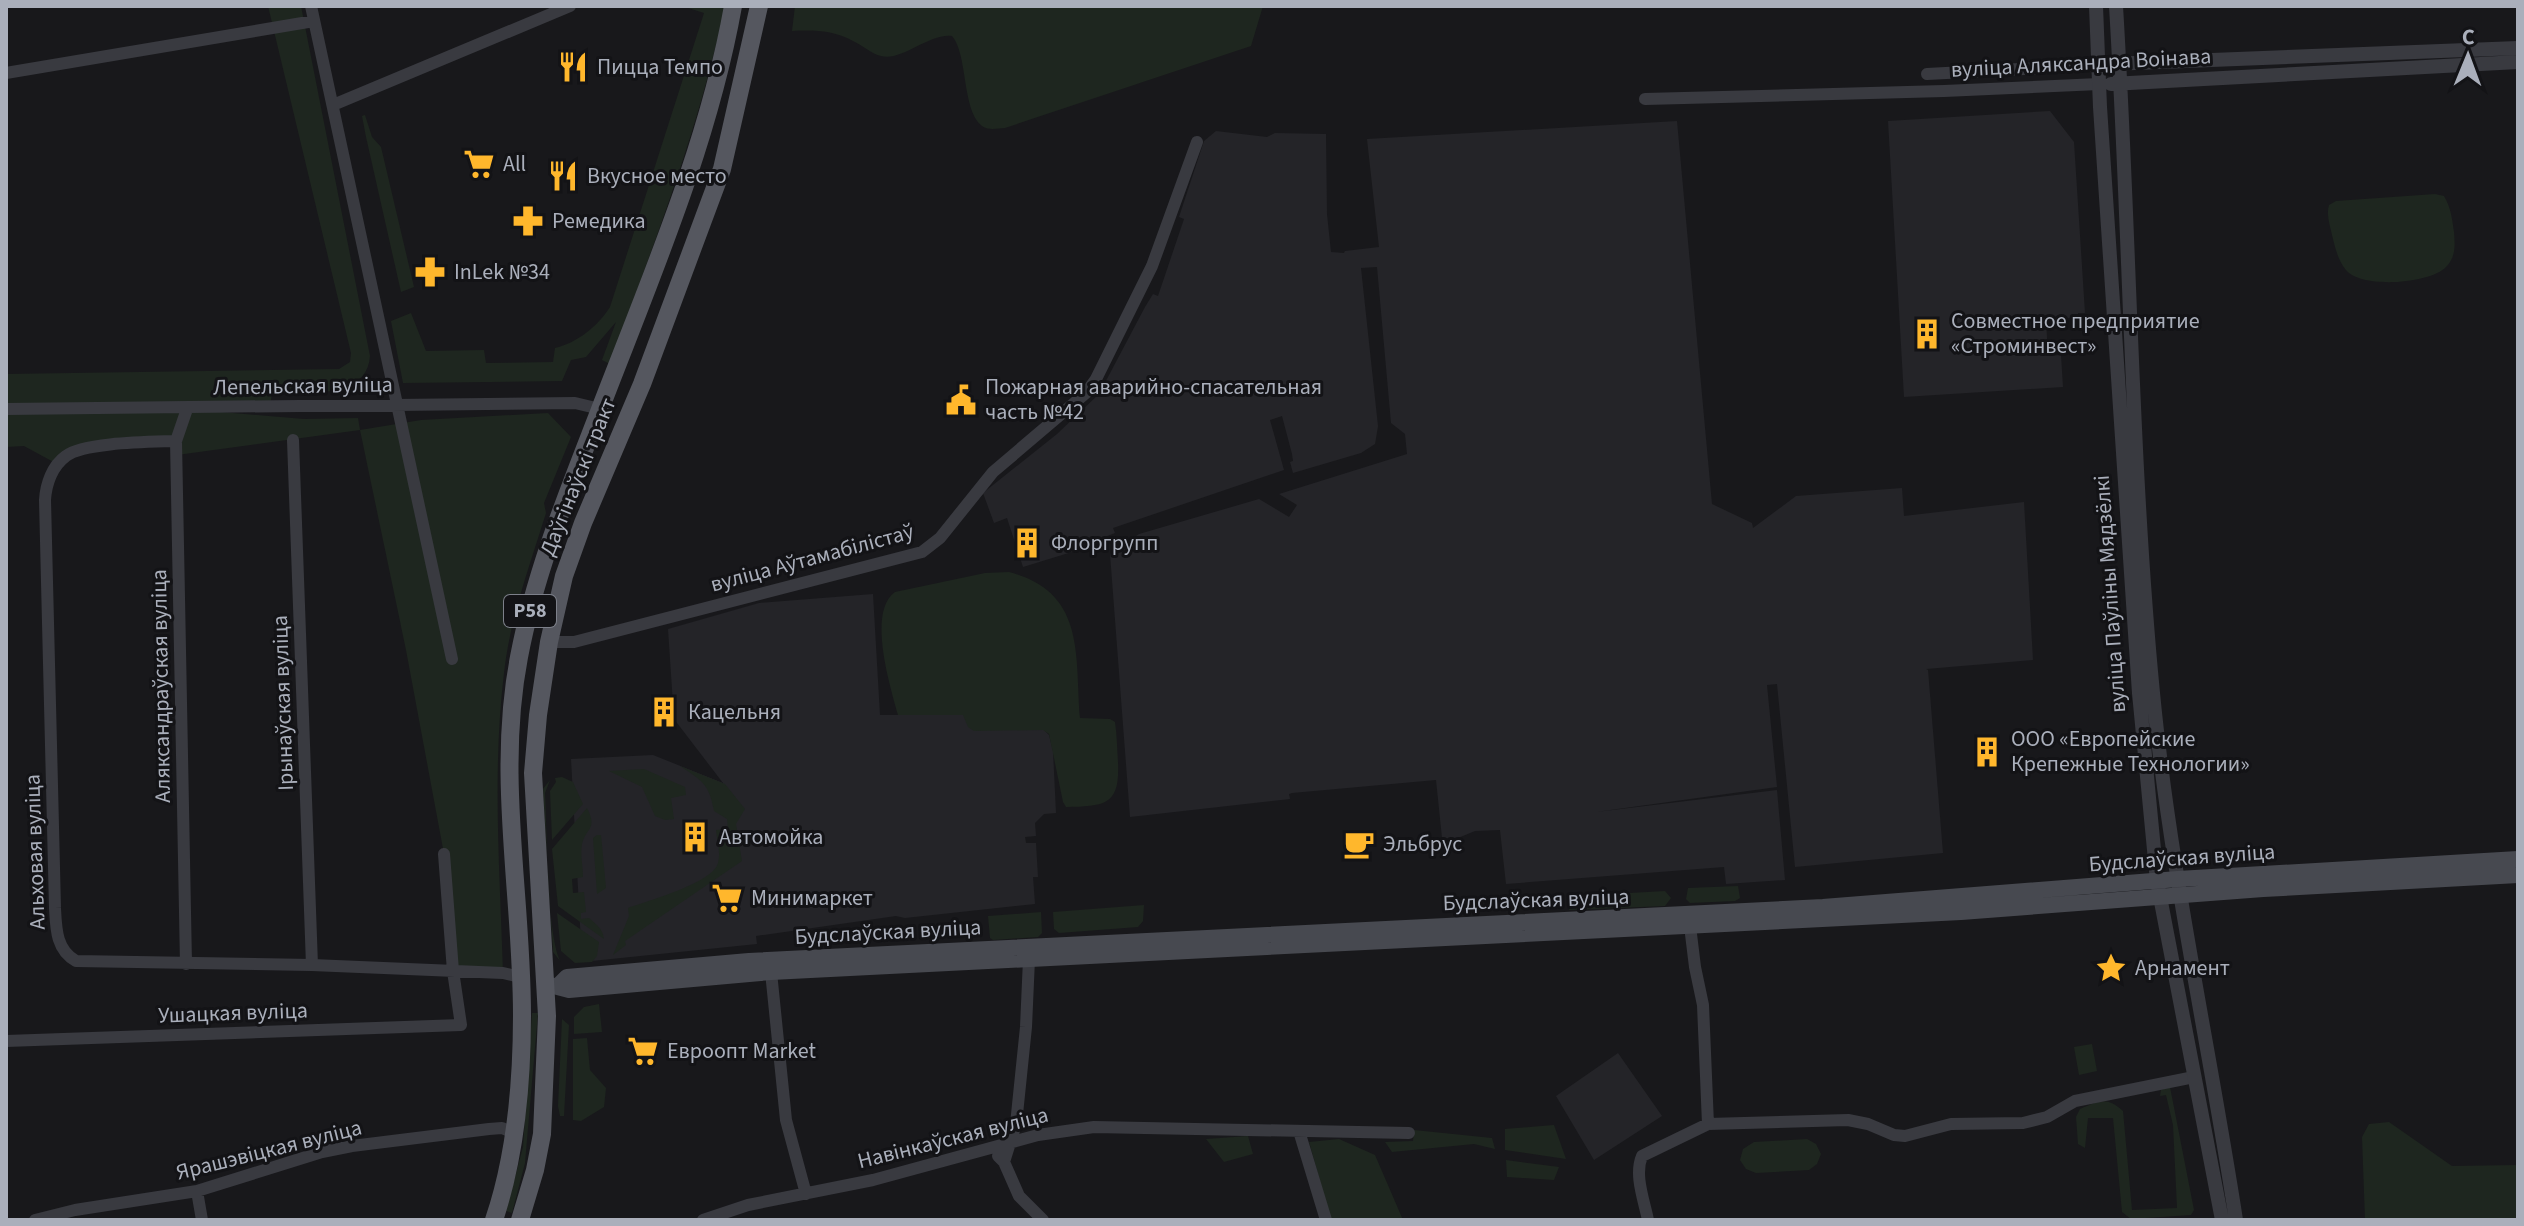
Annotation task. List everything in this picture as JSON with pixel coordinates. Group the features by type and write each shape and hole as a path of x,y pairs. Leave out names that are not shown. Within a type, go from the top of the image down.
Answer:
{"main road":[{"name":"Даўгінаўскі тракт","path":"494,1220 514,1133 522,1028 510,824 511,719 518,659 551,539 696,154 727,40 733,6"},
{"name":"Даўгінаўскі тракт","path":"520,1220 542,1134 547,1016 552,985 533,773 549,642 564,576 583,523 722,169 759,6"},
{"path":"600,409 627,417"},
{"path":"510,824 537,823"},
{"name":"Будслаўская вуліца","path":"552,985 567,977 707,963 2158,889 2518,859"},
{"name":"Будслаўская вуліца","path":"2179,887 2518,875"},
{"name":"Будслаўская вуліца","path":"552,985 569,990 771,972 2032,908 2158,889"},
{"path":"520,977 552,985"}],"street":[{"path":"311,6 452,659"},
{"path":"333,105 570,6"},
{"name":"вуліца Паўліны Мядзёлкі","path":"2096,6 2139,693 2158,889 2222,1220"},
{"name":"вуліца Паўліны Мядзёлкі","path":"2116,6 2141,515 2153,691 2179,887 2236,1220"},
{"path":"6,73 314,21"},
{"name":"вуліца Аляксандра Воінава","path":"1645,99 2119,84 2486,57 2518,48"},
{"name":"вуліца Аляксандра Воінава","path":"1927,74 2118,64 2486,57 2518,62"},
{"name":"вуліца Аўтамабілістаў","path":"549,642 574,642 922,552 940,538 993,472 1086,393 1096,379 1152,266 1197,142"},
{"name":"Лепельская вуліца","path":"6,409 575,403 600,409"},
{"name":"Аляксандраўская вуліца","path":"186,964 176,441 187,409"},
{"name":"Ірынаўская вуліца","path":"293,440 312,965"},
{"name":"Альховая вуліца","path":"176,441 92,447 66,456 47,482 57,936 67,956 76,961 312,965 503,973 520,977"},
{"path":"444,854 453,971"},
{"path":"1690,926 1703,1005 1708,1124"},
{"path":"1004,1162 1016,1124 1029,959"},
{"name":"Ушацкая вуліца","path":"6,1041 461,1025 453,971"},
{"path":"771,972 786,1120 806,1194"},
{"path":"1648,1220 1639,1176 1638,1164 1642,1156 1708,1124 1848,1120 1905,1136 1951,1124 2040,1120 2075,1101 2194,1077"},
{"path":"1016,1124 1022,1132 1038,1135"},
{"name":"Навінкаўская вуліца","path":"703,1220 748,1205 806,1194 1038,1135 1094,1127 1409,1133"},
{"name":"Ярашэвіцкая вуліца","path":"35,1220 75,1210 197,1191 322,1152 352,1146 489,1129 502,1128 514,1133"},
{"path":"1299,1131 1326,1220"},
{"path":"984,1151 997,1154 1004,1162 1019,1196 1043,1220"},
{"path":"197,1191 202,1220"}],"shaded area":[{"path":"268,6 301,6 370,356 366,370 358,381 346,387 316,393 272,393 270,407 198,410 304,419 358,418 360,430 177,455 176,441 92,447 59,465 24,446 6,447 6,374 339,369 350,362 351,353"},
{"path":"682,6 725,6 689,142 610,364 602,360 616,322 586,357 571,360 562,381 403,383 391,321 411,313 426,351 484,350 486,363 553,362 555,348 579,338 605,314 610,307 704,13"},
{"path":"795,6 1263,6 1251,46 1005,128 993,129 978,122 973,112 961,57 952,36 934,39 897,55 881,56 838,35 792,31"},
{"path":"2050,111 2074,142 2085,313 2078,313 2078,317 2046,320 2048,356 2061,355 2063,387 1904,397 1888,121"},
{"path":"365,115 372,137 381,147 414,287 401,292 366,137 362,116"},
{"path":"1677,121 1712,504 1752,523 1753,528 1796,496 1902,488 1904,516 2024,502 2033,660 1926,669 1943,853 1795,867 1777,684 1767,685 1777,787 1596,812 1777,790 1785,880 1726,884 1724,867 1506,884 1500,830 1475,831 1458,838 1442,838 1436,780 1292,793 1289,794 1290,799 1130,817 1110,554 1139,534 1259,499 1289,517 1297,505 1279,494 1407,454 1405,434 1391,423 1377,267 1361,268 1378,426 1375,444 1361,453 1293,473 1290,462 1293,461 1292,454 1282,416 1270,420 1284,470 1113,528 1115,533 1097,540 1098,544 1023,567 1007,518 994,523 983,493 1057,434 1099,394 1145,307 1153,294 1158,296 1184,219 1179,217 1204,141 1216,131 1267,137 1275,133 1326,134 1331,252 1344,253 1379,247 1367,139"},
{"path":"2435,194 2444,196 2453,222 2454,251 2446,267 2426,277 2396,282 2366,280 2346,270 2334,244 2329,205 2336,201"},
{"path":"548,413 571,437 544,503 546,513 516,612 504,673 498,748 503,973 453,971 444,854 360,430 421,420"},
{"path":"1009,572 1034,581 1052,594 1064,610 1076,649 1080,718 1110,719 1115,722 1118,776 1113,795 1101,804 1066,807 1049,734 1043,730 974,731 968,727 963,715 898,715 883,650 883,616 887,602 895,592 985,573"},
{"path":"873,594 880,715 964,715 1043,729 1049,735 1053,751 1056,813 1044,814 1035,823 1036,836 1025,837 1026,843 1036,843 1038,877 1033,877 1035,904 905,918 896,916 756,936 757,944 582,962 571,759 653,755 723,783 674,719 668,629 759,603"},
{"path":"680,766 725,784 745,809 736,824 742,861 625,941 626,945 613,955 629,916 628,908 692,884 718,863 716,830 728,829 727,819 714,811 710,794 703,784"},
{"path":"644,769 685,787 686,795 671,798 674,819 655,816 642,787 609,771"},
{"path":"562,777 573,782 583,804 552,840 550,791 555,778"},
{"path":"550,780 545,793 548,869 543,789"},
{"path":"587,808 591,825 582,844 583,877 572,879 573,893 584,892 586,912 581,913 581,919 589,918 594,922 604,939 558,906 552,849"},
{"path":"601,835 606,888 597,894 593,838"},
{"path":"1738,886 1740,898 1735,901 1690,903 1686,899 1688,888"},
{"path":"1665,891 1671,898 1665,906 1569,910 1569,901 1577,896"},
{"path":"550,903 556,950 561,962 553,952"},
{"path":"1144,905 1143,921 1138,927 1059,933 1054,929 1053,912"},
{"path":"1041,912 1042,933 1038,937 990,938 988,916"},
{"path":"557,913 599,942 597,956 592,962 575,963 561,951"},
{"path":"599,1004 602,1032 574,1034 574,1017 584,1007"},
{"path":"532,1013 538,1013 525,1163 512,1213 506,1211 523,1147"},
{"path":"562,1019 569,1025 564,1116 560,1116 558,1106"},
{"path":"587,1038 590,1070 606,1088 604,1107 581,1121 573,1120 573,1039"},
{"path":"2092,1044 2097,1071 2079,1075 2074,1047"},
{"path":"1618,1053 1662,1116 1594,1160 1556,1096"},
{"path":"2170,1087 2194,1210 2191,1215 2131,1219 2122,1212 2113,1118 2088,1118 2085,1148 2078,1144 2076,1117 2080,1109 2103,1101 2123,1111 2132,1210 2177,1208 2173,1125 2166,1095 2160,1096 2161,1090"},
{"path":"2389,1122 2452,1166 2518,1165 2518,1220 2365,1220 2362,1137 2369,1124"},
{"path":"1554,1125 1566,1159 1505,1150 1505,1129"},
{"path":"1414,1130 1492,1138 1495,1149 1474,1144 1392,1152 1385,1142 1413,1141"},
{"path":"1248,1136 1253,1154 1224,1162 1206,1139"},
{"path":"1339,1139 1375,1155 1403,1220 1331,1220 1309,1142"},
{"path":"1807,1139 1816,1144 1821,1154 1817,1164 1809,1170 1756,1173 1746,1169 1740,1160 1743,1149 1754,1142"},
{"path":"1506,1160 1559,1167 1554,1180 1507,1177"}],"place":[{"name":"Пицца Темпо","path":"573,67"},
{"name":"All","path":"479,164"},
{"name":"Вкусное место","path":"563,176"},
{"name":"Ремедика","path":"528,221"},
{"name":"InLek №34","path":"430,272"},
{"name":"Совместное предприятие «Строминвест»","path":"1927,334"},
{"name":"Пожарная аварийно-спасательная часть №42","path":"961,400"},
{"name":"Флоргрупп","path":"1027,543"},
{"name":"Кацельня","path":"664,712"},
{"name":"ООО «Европейские Крепежные Технологии»","path":"1987,752"},
{"name":"Автомойка","path":"695,837"},
{"name":"Эльбрус","path":"1359,844"},
{"name":"Минимаркет","path":"727,898"},
{"name":"Арнамент","path":"2111,968"},
{"name":"Евроопт Market","path":"643,1051"}]}
